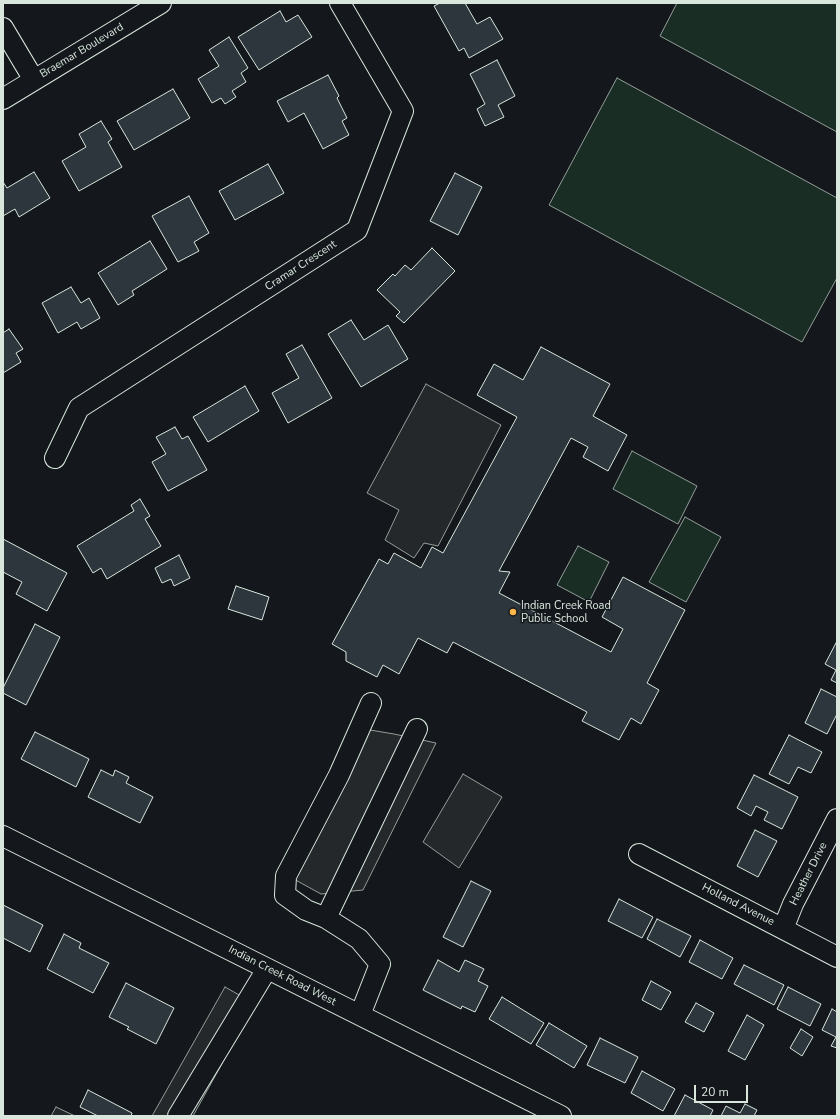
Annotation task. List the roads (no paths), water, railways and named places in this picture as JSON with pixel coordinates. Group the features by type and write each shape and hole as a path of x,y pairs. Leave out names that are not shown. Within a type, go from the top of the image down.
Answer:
{"street":[{"name":"Braemar Boulevard","path":"3,99 161,3"},
{"name":"Cramar Crescent","path":"54,458 79,408 357,230 403,111 340,3"},
{"path":"3,28 34,80"},
{"path":"360,1015 380,964 359,939 326,918 306,910 285,895 286,876 338,775 371,703"},
{"path":"326,918 417,729"},
{"name":"Heather Drive","path":"783,929 793,904 837,819"},
{"name":"Indian Creek Road West","path":"3,836 561,1116"},
{"name":"Holland Avenue","path":"639,854 837,957"},
{"path":"178,1116 267,969"}],"place":[{"name":"Indian Creek Road Public School","path":"513,612"}]}
